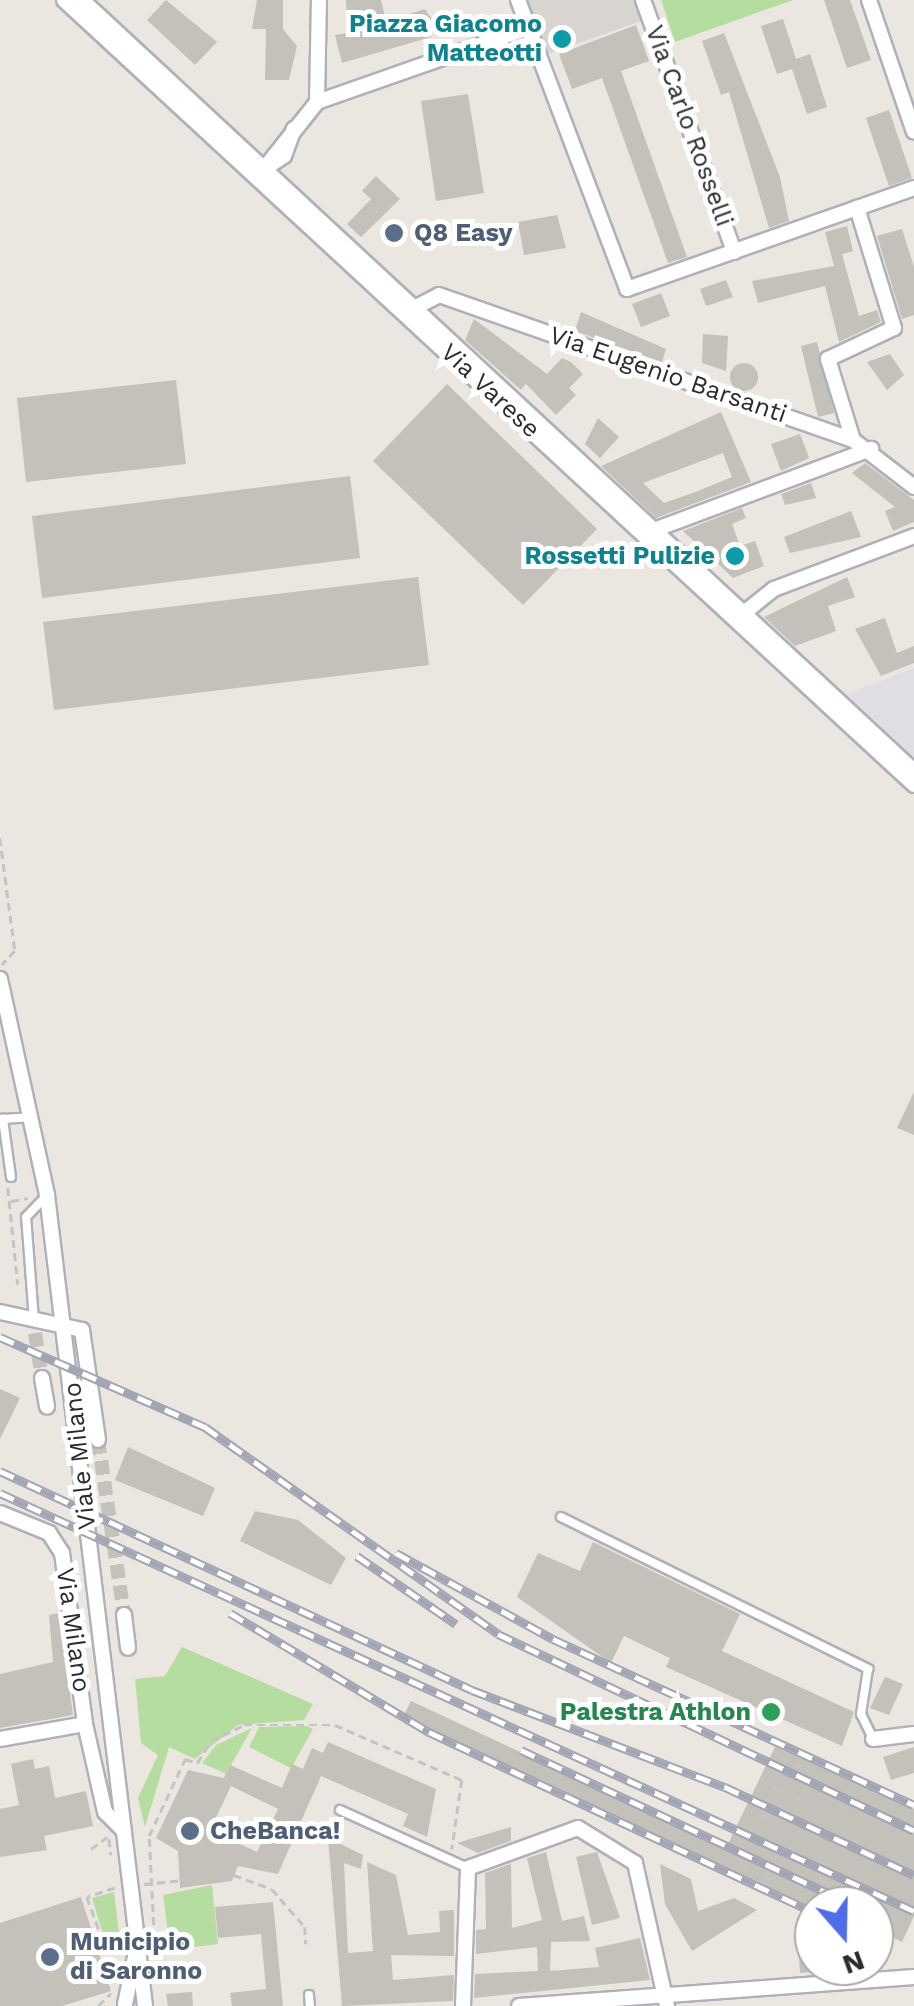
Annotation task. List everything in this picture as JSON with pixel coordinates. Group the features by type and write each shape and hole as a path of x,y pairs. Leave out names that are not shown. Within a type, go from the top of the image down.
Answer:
{"street":[{"name":"Via Varese","path":"64,0 914,785"},
{"name":"Via Varese","path":"82,0 914,771"},
{"path":"316,102 319,0"},
{"path":"518,0 619,284 636,288 914,188"},
{"name":"Via Carlo Rosselli","path":"643,0 734,252"},
{"path":"868,0 914,132"},
{"path":"263,170 284,156 294,130 316,102 528,28"},
{"path":"853,440 828,358 894,328 856,208"},
{"name":"Via Eugenio Barsanti","path":"414,308 438,294 853,440 871,450 914,487"},
{"path":"654,530 871,450"},
{"path":"744,613 774,589 914,536"},
{"name":"Viale Milano","path":"0,979 47,1195 124,1831 144,1938 132,2005"},
{"path":"0,1312 35,1326 82,1330 98,1440"},
{"name":"Viale Milano","path":"42,1378 46,1407"},
{"name":"Via Milano","path":"0,1513 50,1533 62,1553 85,1724 110,1819"},
{"path":"124,1614 128,1648"},
{"path":"0,1739 85,1724"},
{"path":"873,1740 914,1734"},
{"path":"110,1819 124,1831"},
{"path":"463,2006 468,1868 578,1828 634,1864 666,2001"},
{"name":"Viale Milano","path":"132,2005 127,1977 144,1938"},
{"path":"521,2006 666,2001 910,1976"}],"lane":[{"path":"12,1177 3,1146 2,1119 32,1116"},
{"path":"35,1326 26,1217 47,1195"},
{"path":"561,1517 868,1669 861,1714 873,1740"},
{"path":"340,1810 468,1868"},
{"path":"309,1995 310,2006"}],"path":[{"path":"0,838 15,951 0,967"},
{"path":"12,1177 20,1302 35,1326"},
{"path":"144,1938 159,1935 150,1836 185,1760 197,1762 211,1742 244,1724 334,1725 462,1780 450,1860"},
{"path":"782,1758 801,1766"},
{"path":"774,1787 803,1800"},
{"path":"761,1816 789,1829"},
{"path":"110,1819 108,1836 118,1904"},
{"path":"90,1849 108,1836"},
{"path":"740,1864 770,1878"},
{"path":"126,1957 127,1977 112,1976 88,1897 132,1884 234,1875 272,1888 305,1926 306,1944"}],"shaded area":[{"name":"Piazza Giacomo Matteotti","path":"518,0 643,0 650,18 539,57"},
{"path":"914,668 914,757 847,694"}],"green space":[{"path":"661,0 793,0 675,42"},
{"path":"182,1647 313,1704 304,1720 238,1725 195,1759 169,1747 145,1827 138,1798 158,1755 141,1743 135,1679 165,1676"},
{"path":"259,1727 313,1729 291,1768 249,1747"},
{"path":"252,1728 226,1774 202,1763 216,1745"},
{"path":"212,1885 218,1944 156,1952 168,1933 163,1895"},
{"path":"114,1892 119,1933 104,1937 92,1898"}],"building":[{"path":"166,0 217,42 195,65 147,20"},
{"path":"257,0 283,0 283,29 297,46 289,80 265,80 266,29 252,29"},
{"path":"346,0 381,0 386,21 425,9 435,24 431,37 342,63 335,35 347,33"},
{"path":"824,0 850,0 871,60 847,68"},
{"path":"783,19 796,59 810,54 827,107 807,114 792,69 777,74 761,26"},
{"path":"636,25 649,61 621,71 687,257 668,263 602,78 572,89 559,54"},
{"path":"724,33 780,177 789,221 769,228 729,92 721,95 702,41"},
{"path":"468,94 484,193 436,201 421,101"},
{"path":"889,110 912,178 889,186 866,118"},
{"path":"376,176 400,199 361,237 347,224 371,199 362,191"},
{"path":"557,215 566,248 524,255 518,222"},
{"path":"847,226 853,251 842,254 859,316 877,310 881,322 839,342 825,286 758,303 752,281 834,266 825,232"},
{"path":"902,229 914,267 914,315 902,319 877,236"},
{"path":"726,280 733,297 706,306 700,289"},
{"path":"661,293 670,316 641,327 632,304"},
{"path":"581,312 666,349 662,362 575,331"},
{"path":"474,319 547,374 562,358 571,362 583,374 569,388 576,395 556,415 526,384 521,390 465,340"},
{"path":"703,334 728,336 726,371 702,363"},
{"path":"817,342 834,413 818,417 801,346"},
{"path":"890,354 904,375 887,390 867,362"},
{"path":"744,363 754,367 758,377 754,387 744,391 734,387 730,377 734,367"},
{"path":"176,380 186,464 26,482 17,398"},
{"path":"447,384 597,529 523,605 373,461"},
{"path":"721,412 751,482 656,518 601,466","holes":["723,453 732,477 664,503 643,483"]},
{"path":"598,418 619,437 600,458 585,444"},
{"path":"800,434 809,458 781,471 771,444"},
{"path":"865,463 914,500 914,522 893,531 885,511 895,507 852,473"},
{"path":"350,476 360,558 42,598 32,516"},
{"path":"811,483 816,498 785,505 781,494"},
{"name":"Rossetti Pulizie","path":"742,508 746,518 732,524 740,546 755,541 764,566 733,578 683,531"},
{"path":"851,511 861,537 790,553 784,537"},
{"path":"418,577 429,665 54,710 43,622"},
{"path":"847,577 855,597 828,606 836,631 795,646 764,617"},
{"path":"885,618 897,653 914,646 914,663 881,676 855,629"},
{"path":"914,1092 914,1135 897,1128"},
{"path":"0,1389 20,1398 0,1439"},
{"path":"128,1447 215,1488 203,1516 115,1480"},
{"path":"255,1511 298,1520 346,1558 331,1585 240,1541"},
{"path":"593,1542 740,1614 722,1651 854,1712 842,1746 666,1667 670,1658 624,1636 611,1663 517,1597 538,1553 580,1571"},
{"path":"59,1613 73,1715 0,1728 0,1674 53,1662 49,1615"},
{"path":"885,1677 903,1684 889,1715 870,1708"},
{"path":"411,1701 726,1848 775,1747 914,1809 914,1916 902,1942 894,1938 894,1886 794,1886 794,1899 404,1715"},
{"path":"328,1742 436,1789 427,1837 403,1826 408,1814 321,1776 278,1874 238,1866 232,1881 180,1888 178,1851 156,1838 188,1770 224,1778 230,1765 282,1788 292,1764 303,1769 312,1748 323,1753","holes":["231,1786 278,1809 257,1852 210,1830"]},
{"path":"914,1747 914,1773 891,1780 883,1757"},
{"path":"33,1759 35,1769 49,1766 55,1798 86,1791 93,1826 44,1836 47,1850 0,1857 0,1809 19,1805 11,1764"},
{"path":"511,1827 511,1841 478,1853 457,1843"},
{"path":"328,1838 363,1855 361,1869 344,1863 348,1953 373,1951 367,1862 396,1875 408,1935 440,1932 439,1911 454,1910 454,1956 391,1955 393,1980 454,1975 453,2001 342,2006"},
{"path":"546,1852 562,1921 584,1916 590,1941 551,1942 550,1971 599,1967 595,1948 640,1938 650,1980 474,1998 475,1974 538,1971 537,1947 476,1954 476,1930 486,1929 485,1873 511,1864 512,1928 542,1920 527,1858"},
{"path":"597,1852 620,1918 592,1925 576,1857"},
{"path":"660,1864 691,1879 698,1911 734,1898 757,1910 692,1951 665,1904"},
{"name":"Municipio di Saronno","path":"81,1897 111,1991 62,2006 0,2006 0,1923"},
{"path":"273,1902 283,2006 232,2006 230,1993 266,1989 261,1934 218,1938 215,1907"},
{"path":"192,1992 193,2006 168,2006 166,1994"}],"tunnel":[{"path":"35,1333 42,1378"},
{"path":"98,1440 124,1615"}],"railway":[{"path":"0,1337 205,1427 498,1634 914,1831"},
{"path":"0,1471 472,1690 725,1787 914,1875"},
{"path":"0,1493 914,1911"},
{"path":"396,1553 553,1639 914,1805"},
{"path":"357,1556 456,1624"},
{"path":"230,1613 429,1732 794,1903"},
{"path":"521,1750 813,1886"}],"place":[{"name":"Piazza Giacomo Matteotti","path":"562,39"},
{"name":"Q8 Easy","path":"394,233"},
{"name":"Rossetti Pulizie","path":"735,556"},
{"name":"Palestra Athlon","path":"771,1712"},
{"name":"CheBanca!","path":"190,1831"},
{"name":"Municipio di Saronno","path":"50,1957"}]}
